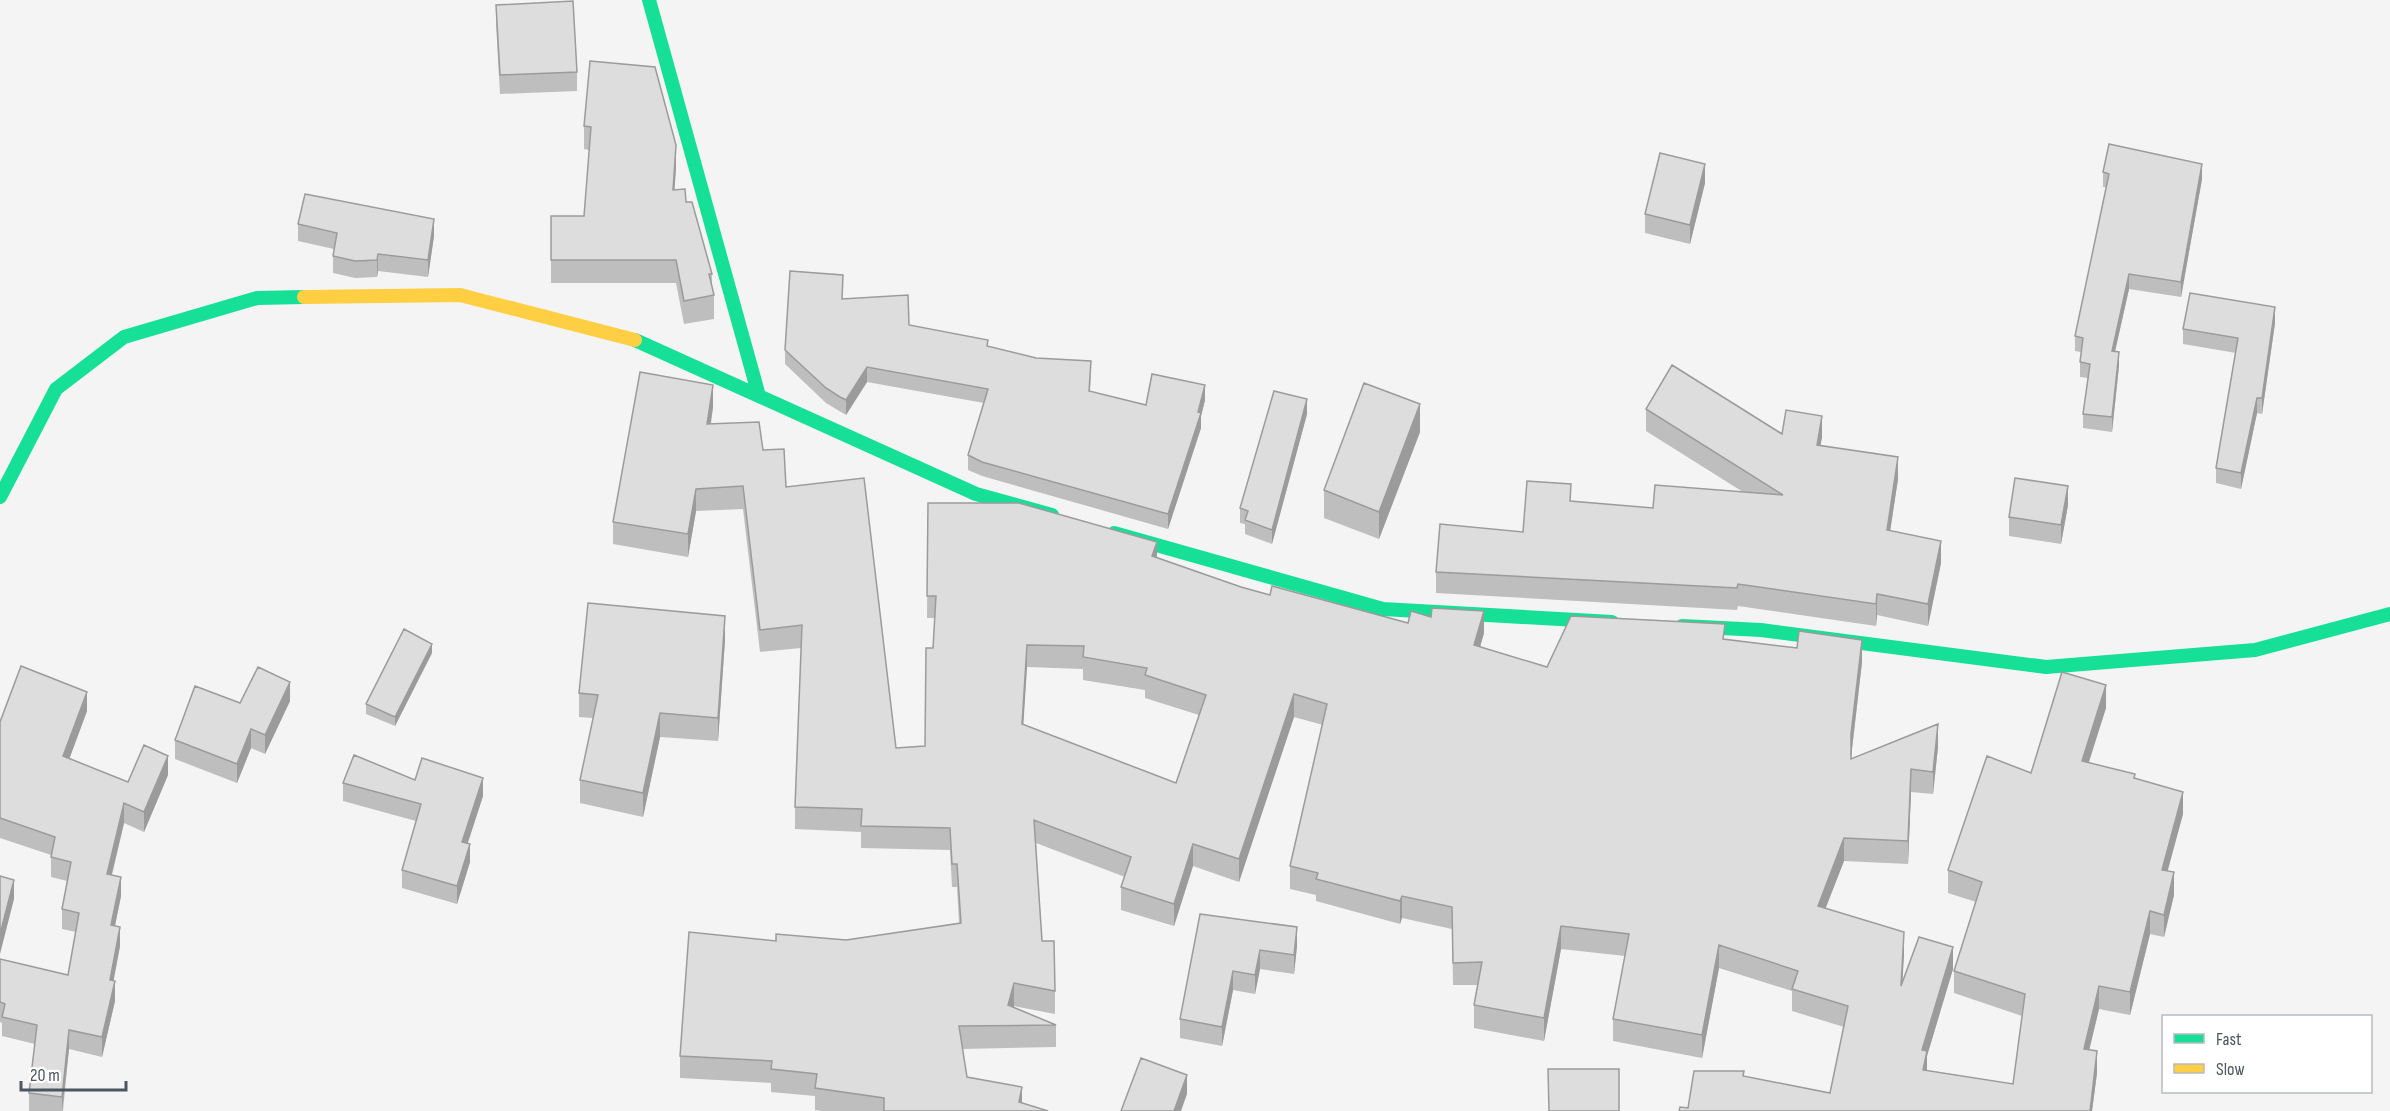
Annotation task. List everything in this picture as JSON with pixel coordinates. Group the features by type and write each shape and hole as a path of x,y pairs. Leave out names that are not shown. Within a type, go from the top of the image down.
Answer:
{"street":[{"path":"649,0 759,396"},
{"path":"0,497 56,389 124,337 257,298 460,295 635,340 976,494 1067,519"},
{"path":"1101,529 1383,609 1631,623"},
{"path":"1666,625 1761,630 2046,667 2255,650 2390,614"}],"building":[{"path":"573,1 577,72 500,75 496,5"},
{"path":"590,61 655,67 676,145 673,190 685,189 686,202 692,202 712,274 709,274 714,295 684,301 676,260 551,260 551,216 584,216 591,127 584,126"},
{"path":"2109,144 2202,164 2181,282 2129,274 2112,351 2119,352 2112,417 2083,414 2090,364 2080,362 2083,338 2075,336 2109,174 2103,172"},
{"path":"1660,153 1705,164 1690,225 1645,214"},
{"path":"305,194 434,219 428,260 378,254 377,260 355,261 333,256 337,233 298,224"},
{"path":"790,271 843,275 842,299 908,295 909,325 988,340 987,346 1036,358 1091,361 1089,391 1146,405 1152,374 1205,385 1198,412 1201,413 1168,514 982,462 968,455 988,389 867,367 846,400 826,388 785,350"},
{"path":"2190,293 2275,307 2262,398 2257,398 2241,473 2216,468 2238,338 2183,329"},
{"path":"1672,365 1782,434 1786,410 1822,416 1817,445 1898,457 1887,530 1941,541 1928,604 1877,594 1876,604 1738,584 1737,588 1436,572 1440,524 1523,532 1527,481 1571,484 1570,501 1653,508 1655,485 1783,495 1646,409"},
{"path":"640,372 713,385 707,424 759,422 763,450 784,449 786,487 864,478 896,748 925,746 926,648 933,648 936,596 927,596 928,503 1019,503 1157,542 1152,556 1241,587 1270,595 1272,586 1408,623 1411,611 1431,617 1432,608 1484,611 1474,645 1547,667 1571,616 1725,624 1723,639 1797,648 1799,631 1862,640 1851,734 1851,759 1938,724 1933,772 1911,769 1908,841 1844,838 1818,906 1904,932 1901,986 1919,937 1953,947 1922,1050 1927,1051 1923,1070 2013,1084 2025,994 1954,971 1982,882 1948,870 1987,756 2031,773 2062,672 2106,685 2082,761 2135,774 2134,778 2183,792 2162,870 2174,872 2164,915 2150,911 2130,992 2099,986 2084,1049 2097,1051 2090,1111 1679,1111 1680,1107 1688,1108 1694,1071 1744,1071 1743,1076 1830,1093 1848,1006 1792,989 1798,971 1719,945 1702,1035 1613,1019 1629,934 1561,926 1544,1018 1474,1005 1482,962 1453,963 1452,907 1402,896 1400,901 1316,879 1318,873 1290,866 1327,704 1294,694 1239,859 1193,844 1174,904 1121,887 1131,857 1034,820 1042,941 1054,941 1055,991 1014,983 1008,1005 1056,1025 959,1026 967,1077 1022,1087 1019,1102 1048,1111 884,1111 884,1098 815,1088 817,1074 771,1069 772,1061 680,1056 689,932 776,941 776,934 846,940 961,923 957,864 952,864 950,828 861,826 862,809 795,807 802,625 760,630 743,486 696,489 688,534 613,522","holes":["1027,645 1084,646 1083,657 1147,668 1145,675 1206,695 1176,783 1022,724"]},
{"path":"1364,383 1420,404 1379,512 1324,490"},
{"path":"1274,391 1307,399 1272,530 1245,520 1248,511 1240,508"},
{"path":"2015,478 2068,486 2061,525 2009,517"},
{"path":"588,603 725,616 718,718 660,713 643,793 580,780 598,695 579,693"},
{"path":"404,629 432,644 395,717 366,704"},
{"path":"21,666 87,692 63,756 128,782 144,745 168,756 144,812 124,803 107,874 121,877 111,925 120,927 110,980 115,981 102,1037 69,1030 62,1097 29,1093 37,1025 2,1017 5,1004 0,1002 0,959 68,975 79,913 62,909 71,862 51,857 55,837 0,818 0,722"},
{"path":"258,667 290,682 265,735 251,729 237,764 175,740 195,686 240,703"},
{"path":"354,755 415,780 422,758 483,778 462,842 470,844 457,886 402,870 421,804 343,783"},
{"path":"0,876 14,880 0,934"},
{"path":"1200,914 1297,927 1294,955 1260,950 1255,975 1233,971 1222,1027 1180,1019"},
{"path":"1141,1058 1187,1075 1174,1111 1121,1111"},
{"path":"1548,1069 1619,1069 1619,1111 1549,1111"}],"traffic: fast":[{"path":"649,0 759,396"},
{"path":"0,497 56,389 124,337 257,298 304,297"},
{"path":"635,340 976,494 1052,515"},
{"path":"1114,533 1383,609 1612,622"},
{"path":"1682,626 1761,630 2046,667 2255,650 2390,614"}],"traffic: slow":[{"path":"304,297 460,295 635,340"}]}
